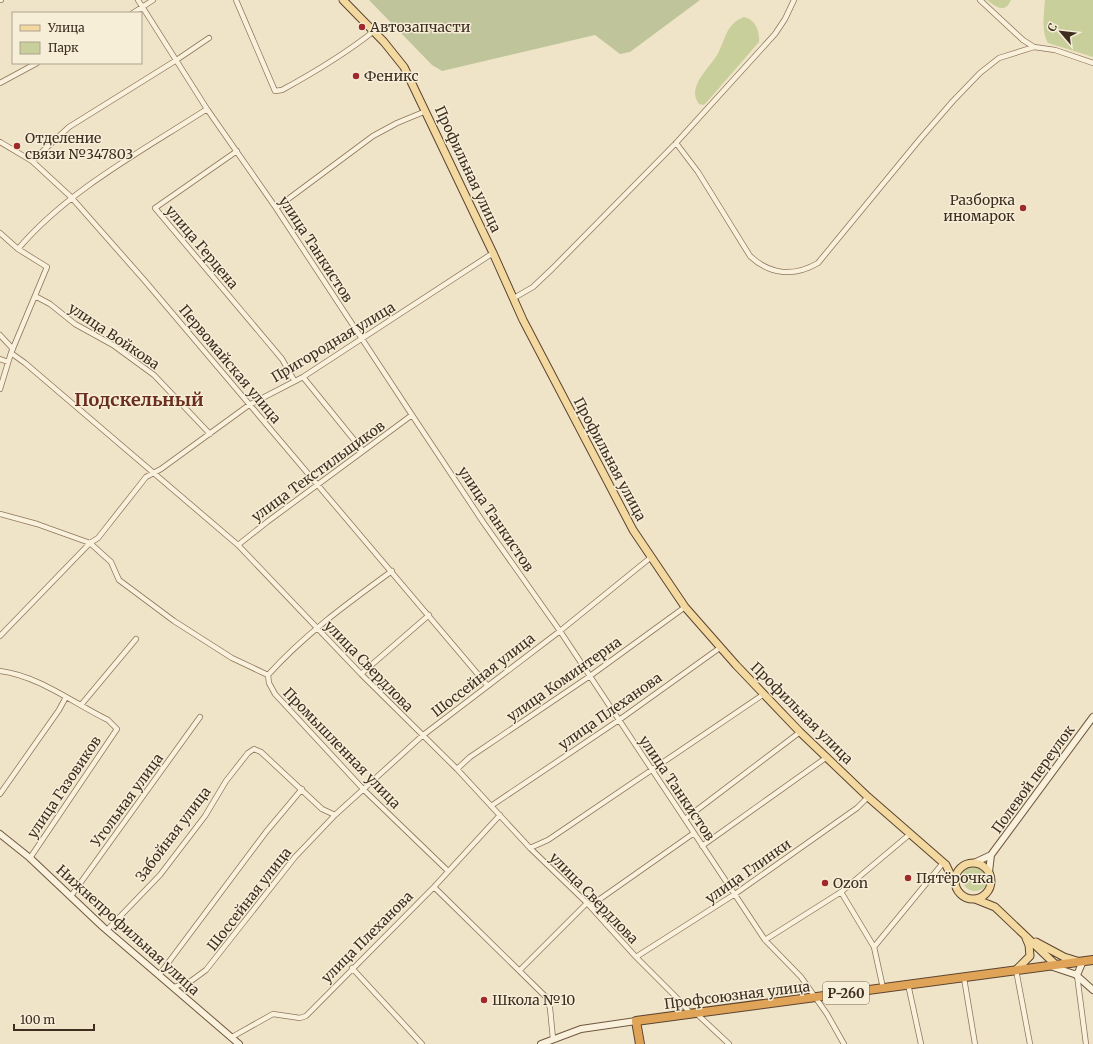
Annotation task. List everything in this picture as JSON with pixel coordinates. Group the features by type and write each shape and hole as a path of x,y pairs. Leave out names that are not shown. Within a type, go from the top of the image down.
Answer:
{"highway":[{"name":"Р-260","path":"1052,965 1093,960"},
{"name":"Профсоюзная улица","path":"636,1021 1052,965"},
{"path":"636,1021 640,1044"}],"main road":[{"name":"Профильная улица","path":"343,0 374,32 404,68 426,111 523,320 625,516 650,558 684,607 800,732 868,797 944,864"},
{"path":"954,882 956,872 962,865 969,862 976,862 985,867 989,872 991,882 991,900 995,907 1052,965"},
{"path":"944,864 962,865"},
{"path":"944,864 960,894 965,898 974,899 995,907"},
{"path":"974,899 982,896 990,888"},
{"path":"1025,936 1057,954 1081,961"},
{"path":"1016,970 1030,956 1029,945 1025,936"}],"street":[{"name":"улица Танкистов","path":"138,0 175,62 276,208 412,415 560,631 765,940 801,977 814,998 827,1014 844,1044"},
{"path":"135,12 143,8 152,0"},
{"path":"236,0 275,91 282,90 330,64 374,32"},
{"path":"514,298 533,287 553,268 676,143 775,34 785,19 794,0"},
{"path":"980,0 1023,40 1034,47 1055,50 1093,63"},
{"path":"32,161 69,127 175,62 210,38"},
{"path":"676,143 698,172 750,256 768,270 792,272 808,269 818,263 953,100 999,58 1034,47"},
{"path":"0,83 35,64"},
{"path":"18,249 32,233 71,197 207,109"},
{"path":"276,208 373,136 397,123 426,111"},
{"name":"Первомайская улица","path":"1,144 32,161 71,197 145,281 488,685"},
{"name":"улица Герцена","path":"237,151 154,208 282,359 294,380"},
{"path":"0,233 18,249 46,267 12,351 0,389"},
{"name":"Пригородная улица","path":"0,636 90,543 98,538 146,477 210,434 249,405 294,380 303,377 493,253"},
{"name":"улица Войкова","path":"35,296 50,304 75,324 113,344 154,375 210,434"},
{"name":"улица Свердлова","path":"0,335 12,351 25,363 238,545 361,674 457,769 530,848 588,905 636,957 681,1002 729,1044"},
{"path":"0,359 8,362"},
{"path":"303,377 363,451"},
{"name":"улица Текстильщиков","path":"238,545 266,522 412,415"},
{"path":"0,514 37,524 90,543 111,562 119,580 174,621 232,658 268,675 317,627 392,571"},
{"name":"Шоссейная улица","path":"174,987 191,981 206,970 301,850 335,815 422,736 560,631 650,558"},
{"name":"улица Коминтерна","path":"457,769 470,757 590,676 684,607"},
{"path":"361,674 429,615"},
{"path":"0,671 22,675 81,705 136,639"},
{"name":"улица Плеханова","path":"491,806 619,720 721,647"},
{"name":"Промышленная улица","path":"268,675 269,683 275,694 364,790 448,871"},
{"path":"530,848 548,840 764,694"},
{"path":"0,794 60,710 66,698"},
{"name":"улица Газовиков","path":"30,858 117,729 108,720 81,705"},
{"name":"Угольная улица","path":"71,896 200,717"},
{"name":"Полевой переулок","path":"991,855 1093,717"},
{"path":"686,819 800,732"},
{"name":"Забойная улица","path":"107,930 160,875 204,816 226,781 248,753 254,748 261,752 302,789"},
{"path":"702,846 827,757"},
{"path":"302,789 322,809 335,815"},
{"name":"Шоссейная улица","path":"159,975 266,832 302,789"},
{"name":"улица Глинки","path":"636,957 735,894 857,808 868,797"},
{"name":"улица Плеханова","path":"232,1037 273,1014 300,1018 306,1016 434,887 500,815"},
{"path":"520,970 588,905 694,833"},
{"name":"Нижнепрофильная улица","path":"0,834 30,858 107,930 239,1044"},
{"path":"765,940 841,892 910,834"},
{"path":"976,862 991,855"},
{"path":"989,872 991,855"},
{"path":"874,947 944,864"},
{"path":"434,887 546,997 549,1002 552,1041"},
{"path":"841,892 874,947 883,988"},
{"path":"1081,961 1077,975 1086,1044"},
{"path":"1066,964 1093,990"},
{"path":"1052,965 1077,975"},
{"path":"352,968 422,1044"},
{"path":"1016,970 1030,1044"},
{"path":"964,978 975,1044"},
{"path":"908,984 921,1044"},
{"path":"541,1044 581,1029 636,1021"}],"green space":[{"path":"369,0 700,0 630,52 620,54 595,35 442,71 432,65"},
{"path":"987,0 1011,0 1006,7 1000,8"},
{"path":"1045,0 1093,0 1093,57 1048,43 1044,33"},
{"path":"744,17 751,20 756,26 759,34 759,42 706,103 703,105 699,104 695,91 700,78 717,55 729,28"},
{"path":"975,865 984,869 988,878 984,887 975,891 966,887 962,878 966,869"}],"place":[{"name":"Автозапчасти","path":"362,27"},
{"name":"Феникс","path":"356,76"},
{"name":"Отделение связи №347803","path":"17,146"},
{"name":"Разборка иномарок","path":"1023,208"},
{"name":"Пятёрочка","path":"908,878"},
{"name":"Ozon","path":"825,883"},
{"name":"Школа №10","path":"484,1000"}],"district":[{"name":"Подскельный","path":"139,400"}]}
